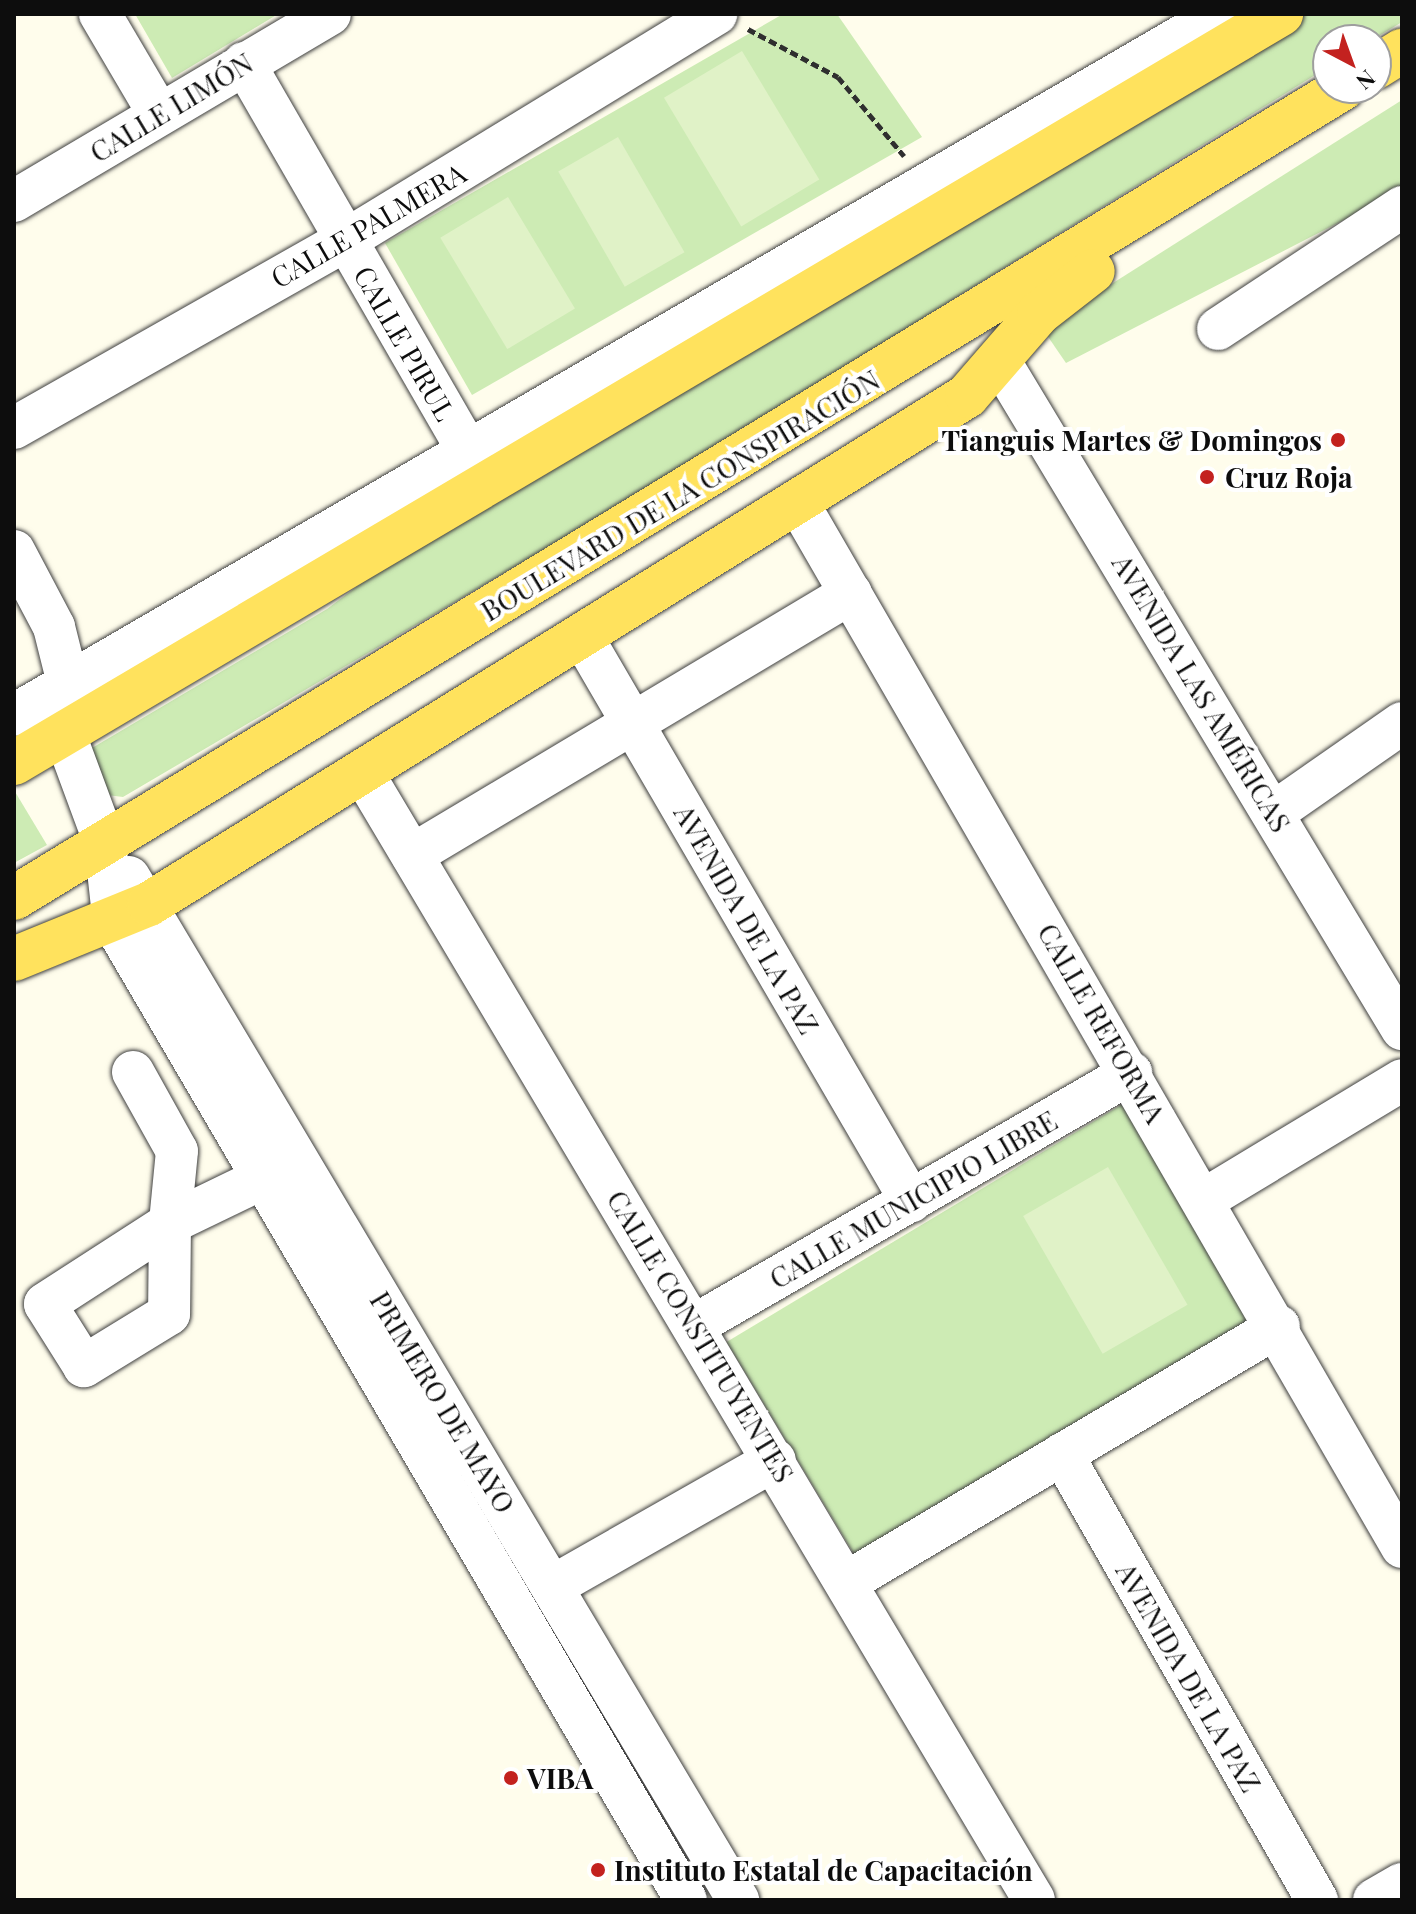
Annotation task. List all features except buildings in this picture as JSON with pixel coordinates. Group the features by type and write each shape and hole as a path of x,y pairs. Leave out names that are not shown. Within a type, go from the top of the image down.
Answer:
{"main road":[{"path":"14,763 1281,14"},
{"name":"BOULEVARD DE LA CONSPIRACIÓN","path":"14,898 1318,104"},
{"path":"14,959 132,914 364,775 967,396 1039,313 1239,154"}],"street":[{"path":"100,14 159,114"},
{"name":"CALLE LIMÓN","path":"14,201 330,14"},
{"path":"14,715 470,455 1220,14"},
{"name":"CALLE PALMERA","path":"14,428 346,240 717,15"},
{"name":"CALLE PIRUL","path":"244,63 470,455"},
{"path":"1218,329 1402,207"},
{"name":"AVENIDA LAS AMÉRICAS","path":"999,360 1402,1029"},
{"name":"CALLE REFORMA","path":"798,503 1279,1326 1402,1547"},
{"path":"14,551 54,627 68,683 65,735 132,914"},
{"path":"412,855 851,593"},
{"name":"AVENIDA DE LA PAZ","path":"583,638 911,1201"},
{"path":"1273,813 1402,723"},
{"name":"CALLE CONSTITUYENTES","path":"364,775 695,1325 1034,1900"},
{"name":"PRIMERO DE MAYO","path":"132,914 259,1180 686,1900"},
{"name":"PRIMERO DE MAYO","path":"132,914 553,1586 738,1900"},
{"path":"133,1072 177,1151 170,1223 259,1180"},
{"name":"CALLE MUNICIPIO LIBRE","path":"695,1325 1131,1073"},
{"path":"1205,1199 1402,1080"},
{"path":"847,1582 1279,1326"},
{"name":"AVENIDA DE LA PAZ","path":"1062,1454 1317,1900"},
{"path":"553,1586 775,1460"},
{"path":"1374,1900 1402,1884"}],"path":[{"path":"717,15 838,77 907,161"}],"green space":[{"path":"135,14 278,14 172,78"},
{"path":"783,14 837,14 922,137 472,395 385,243"},
{"path":"1291,14 1402,14 1402,22 1392,28 1392,24 1312,24 1312,77 659,482 123,797 107,795 92,748 327,609 430,532"},
{"path":"742,51 819,180 741,226 664,98"},
{"path":"1402,100 1402,190 1066,363 1042,328"},
{"path":"618,137 684,252 625,287 558,172"},
{"path":"508,197 575,308 507,349 440,238"},
{"path":"14,790 47,845 14,863"},
{"path":"1126,1102 1259,1323 859,1563 727,1342"},
{"path":"1108,1167 1188,1305 1103,1354 1023,1216"}],"place":[{"name":"Tianguis Martes & Domingos","path":"1338,440"},
{"name":"Cruz Roja","path":"1207,477"},
{"name":"VIBA","path":"511,1778"},
{"name":"Instituto Estatal de Capacitación","path":"598,1870"}]}
